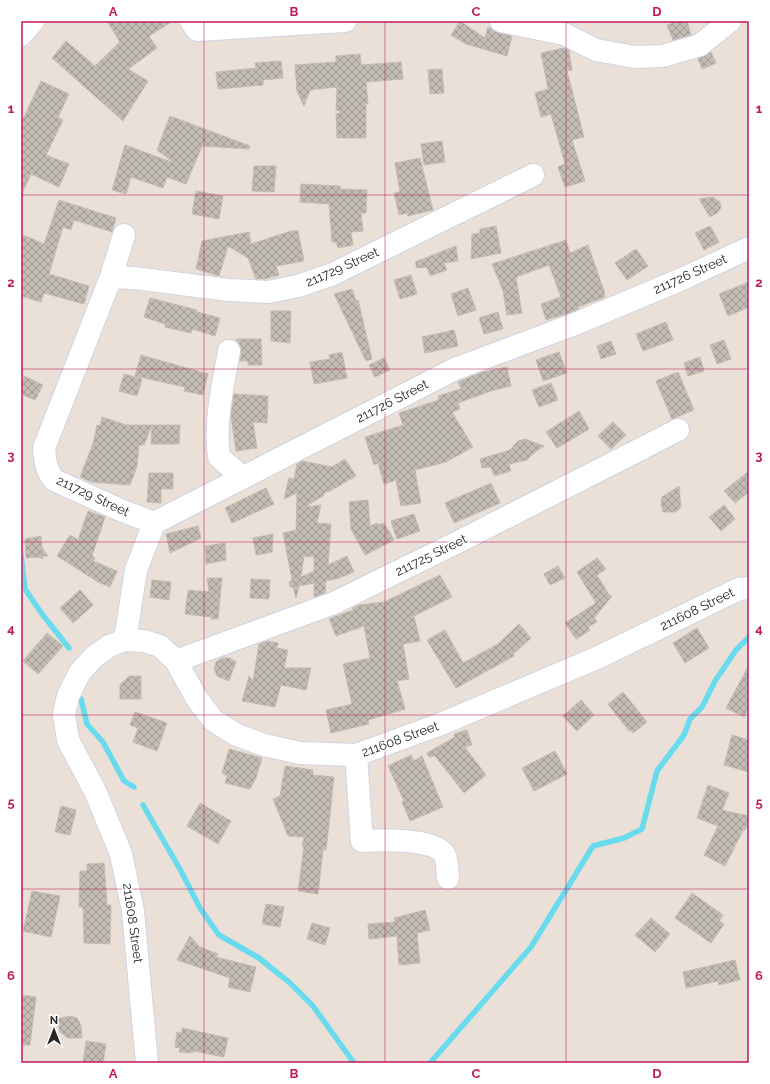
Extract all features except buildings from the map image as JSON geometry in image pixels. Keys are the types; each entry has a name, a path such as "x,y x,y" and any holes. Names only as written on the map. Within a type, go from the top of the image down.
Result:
{"street":[{"path":"21,35 33,21"},
{"path":"191,21 198,30 345,21"},
{"path":"501,21 564,34 596,50 635,57 663,56 700,46 730,21"},
{"name":"211729 Street","path":"111,277 134,278 228,290 268,292 298,286 333,274 533,175"},
{"name":"211729 Street","path":"124,235 111,277 44,448 45,460 48,472 54,480 118,509 154,523"},
{"name":"211726 Street","path":"154,523 455,369 575,324 682,279 749,248"},
{"path":"229,351 218,414 217,444 219,457 242,477"},
{"name":"211725 Street","path":"176,661 334,603 458,542 678,430"},
{"path":"125,640 136,570 154,523"},
{"name":"211608 Street","path":"147,1063 133,911 121,854 96,793 68,740 64,714 68,696 80,672 95,656 109,646 125,640 144,641 160,646 176,661 197,699 214,720 237,735 264,745 300,753 356,755 441,724 599,658 739,589 749,588"},
{"path":"356,755 362,841 386,841 431,845 443,853 448,878"}],"waterway":[{"path":"21,554 25,589 42,614 69,648"},
{"path":"430,1063 531,947 593,846 624,838 642,829 657,771 684,735 690,719 702,707 715,681 736,650 749,637"},
{"path":"81,699 87,724 103,742 124,781 134,787"},
{"path":"143,805 181,871 200,908 219,935 259,958 290,983 313,1006 354,1063"}]}
